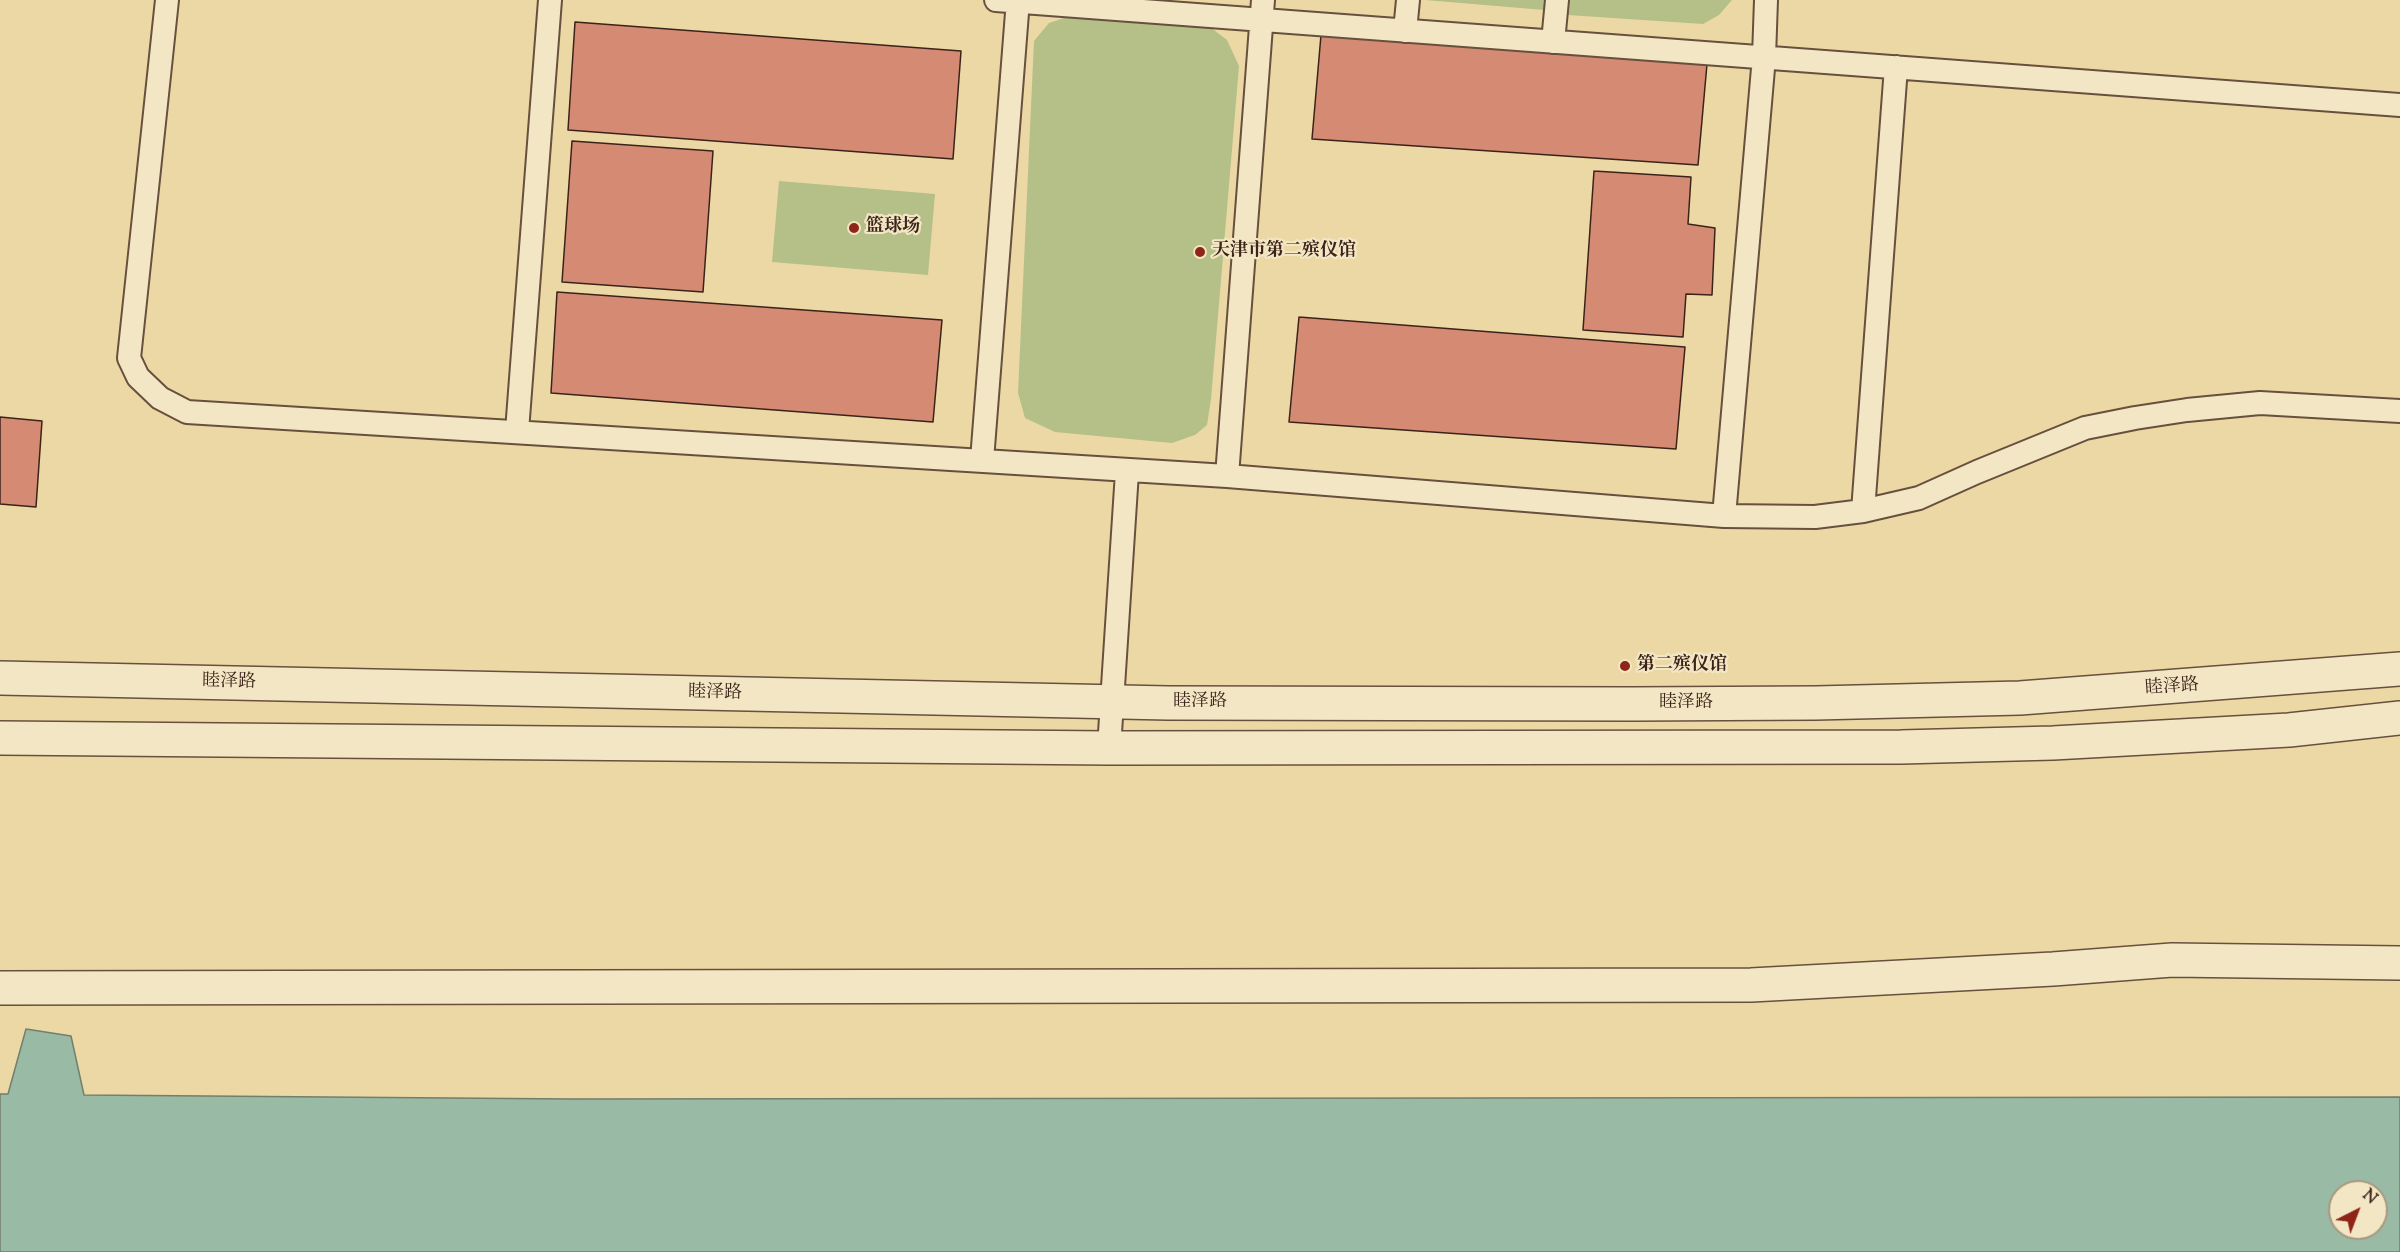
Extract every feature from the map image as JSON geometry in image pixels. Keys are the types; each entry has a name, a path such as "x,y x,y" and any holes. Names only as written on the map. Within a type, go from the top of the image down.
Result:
{"street":[{"name":"睦泽路","path":"0,678 1111,702 1644,704 1816,703 1997,698 2216,685 2400,669"},
{"path":"0,738 1109,748 1901,747 2053,743 2277,731 2400,718"},
{"path":"0,988 1739,985 2053,969 2172,960 2400,963"}],"lane":[{"path":"167,0 162,66 129,358 138,377 160,399 187,412 982,460 1127,472 1227,476 1724,516 1815,517 1863,511 1919,498 2085,428 2135,418 2260,403 2400,411"},
{"path":"517,431 550,0"},
{"path":"1405,31 1408,0"},
{"path":"1553,42 1557,0"},
{"path":"1724,516 1764,57 1766,0"},
{"path":"982,460 1011,1 1262,10 1405,31 2400,105"},
{"path":"1227,476 1262,10"},
{"path":"1863,511 1896,67"},
{"path":"1109,748 1127,472"}],"green space":[{"path":"1425,0 1545,0 1544,10"},
{"path":"1569,0 1732,0 1719,15 1703,24 1568,15"},
{"path":"1067,17 1206,24 1227,40 1239,66 1207,425 1195,435 1172,443 1055,432 1025,418 1018,393 1034,41 1049,23"},
{"name":"篮球场","path":"779,181 935,194 928,275 772,262"}],"shaded area":[{"path":"26,1029 71,1036 84,1095 571,1099 2400,1097 2400,1252 0,1252 0,1094 8,1094"}],"building":[{"path":"575,22 961,51 953,159 568,130"},
{"path":"1321,35 1707,64 1698,165 1312,139"},
{"path":"572,141 713,151 703,292 562,282"},
{"path":"1594,171 1691,177 1688,224 1715,228 1712,295 1686,294 1683,337 1583,330"},
{"path":"557,292 942,320 933,422 551,393"},
{"path":"1299,317 1685,347 1676,449 1289,422"},
{"path":"0,417 42,421 36,507 0,504"}],"place":[{"name":"篮球场","path":"854,228"},
{"name":"天津市第二殡仪馆","path":"1200,252"},
{"name":"第二殡仪馆","path":"1625,666"}]}
